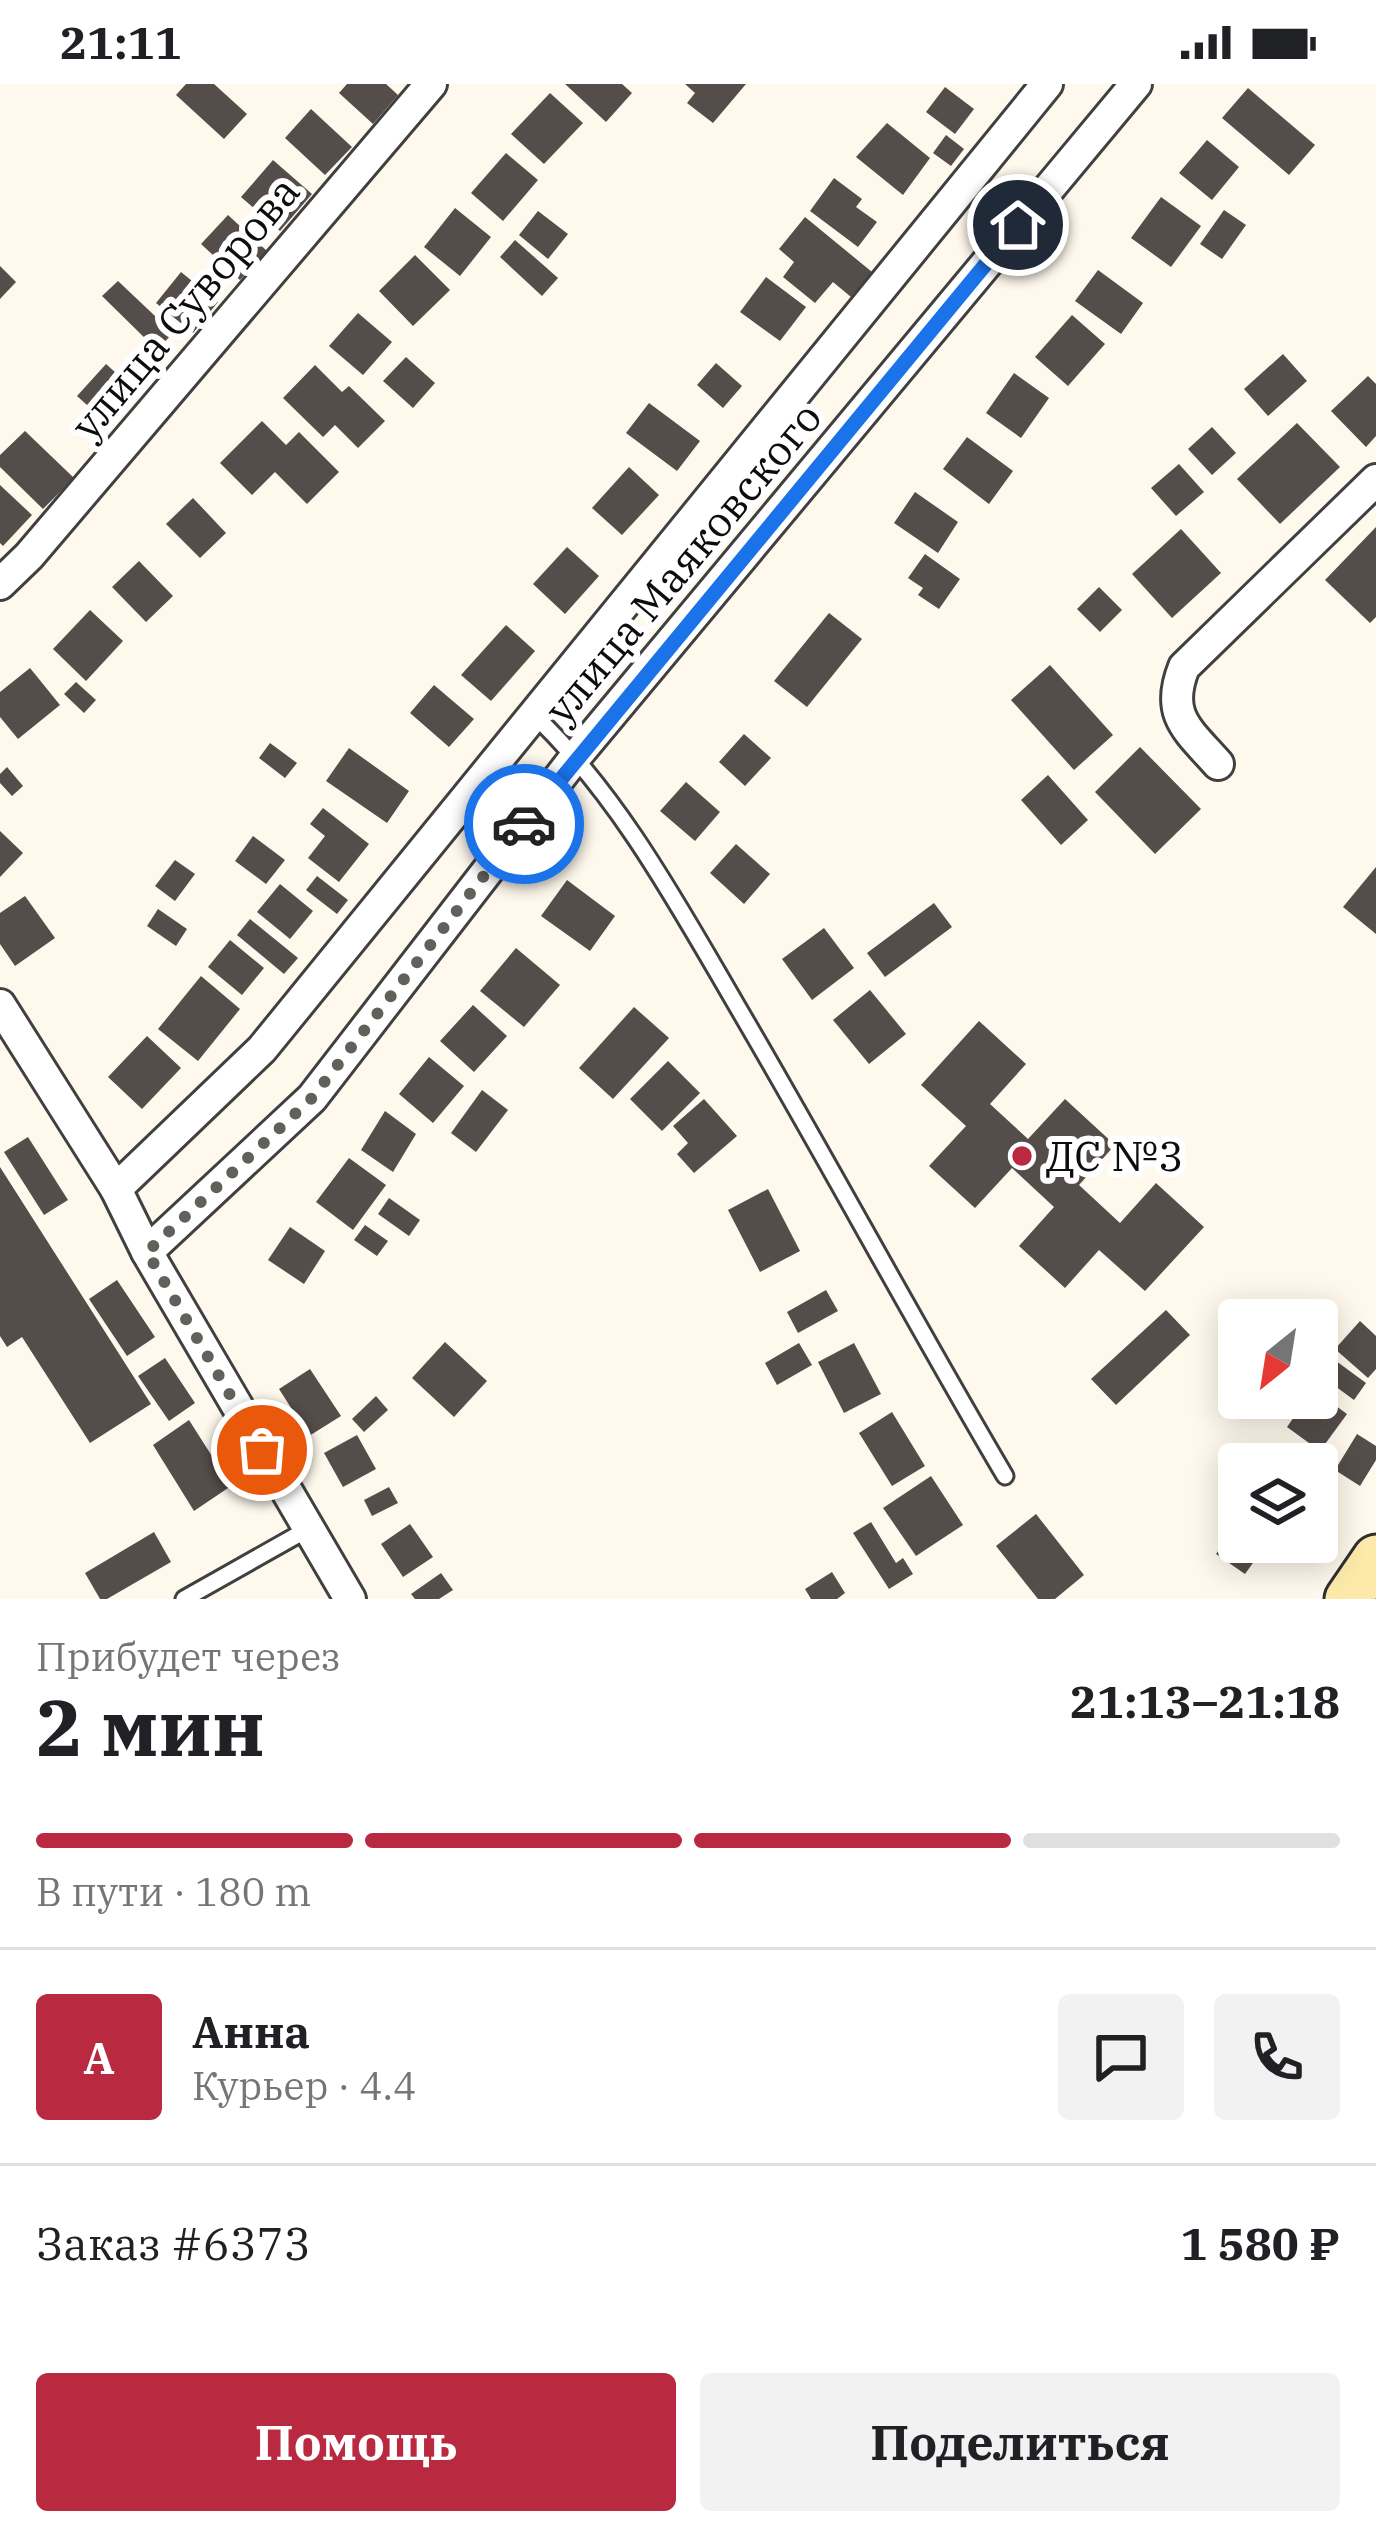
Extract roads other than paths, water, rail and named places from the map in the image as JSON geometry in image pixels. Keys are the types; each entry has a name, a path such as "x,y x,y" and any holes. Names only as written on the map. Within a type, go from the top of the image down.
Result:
{"street":[{"name":"улица Суворова","path":"0,584 431,84"},
{"name":"улица Маяковского","path":"116,1189 262,1049 1047,84"},
{"name":"улица Маяковского","path":"147,1252 312,1098 578,755 1136,84"},
{"path":"1218,764 1178,719 1174,692 1184,667 1376,480"},
{"path":"0,1005 116,1189 147,1252 350,1599"},
{"path":"1348,1599 1376,1558"}],"lane":[{"path":"533,714 578,755 691,926 1005,1476"},
{"path":"184,1599 308,1529"}],"place":[{"name":"ДС №3","path":"1022,1156"}]}
